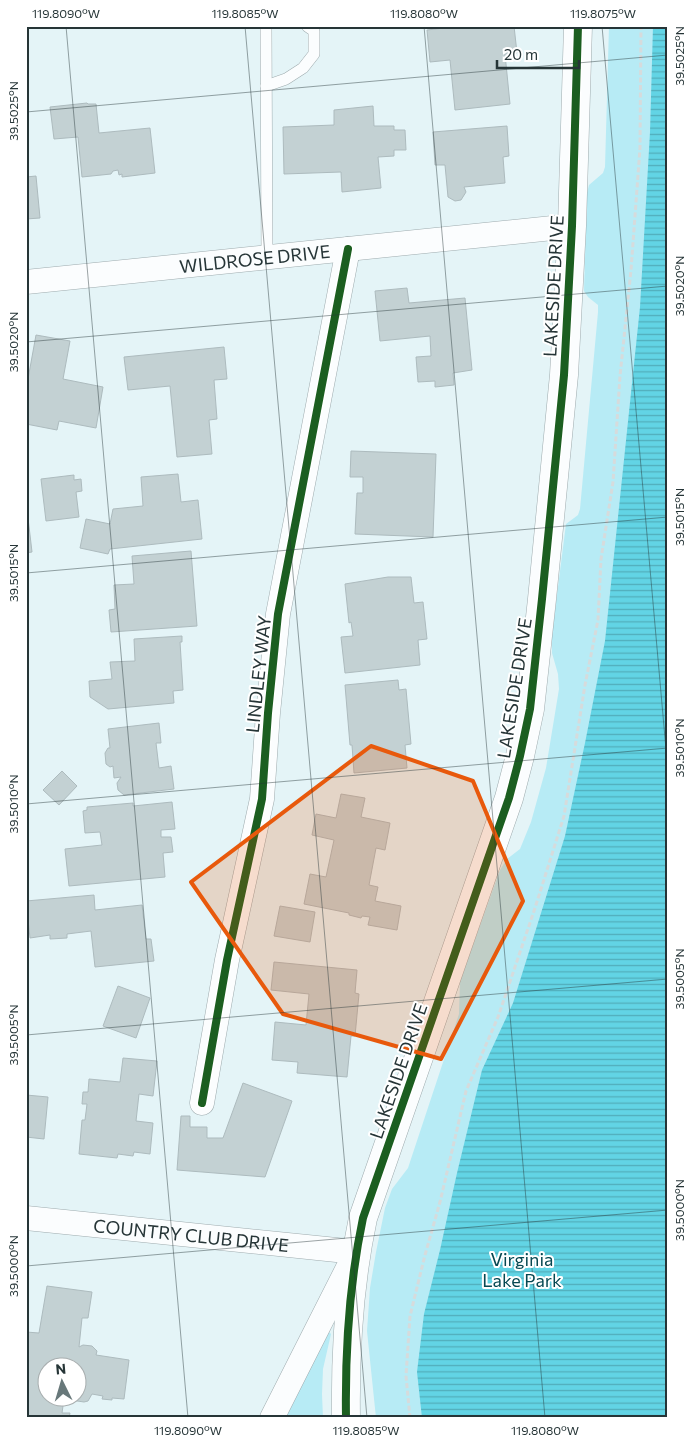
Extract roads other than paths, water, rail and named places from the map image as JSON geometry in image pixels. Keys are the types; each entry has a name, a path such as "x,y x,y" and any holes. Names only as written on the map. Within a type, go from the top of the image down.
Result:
{"street":[{"name":"LAKESIDE DRIVE","path":"346,1418 345,1371 349,1314 356,1252 363,1218 495,841 509,798 530,709 564,375 572,226 578,26"},
{"name":"WILDROSE DRIVE","path":"26,282 572,226"},
{"name":"LINDLEY WAY","path":"202,1103 227,960 262,799 278,614 348,249"},
{"name":"COUNTRY CLUB DRIVE","path":"26,1218 356,1252"},
{"path":"272,1418 356,1252"}],"lane":[{"path":"266,26 266,258"},
{"path":"266,86 286,79 303,68 314,54 314,32 307,26"}],"water":[{"name":"Virginia Lake Park","path":"653,26 668,26 668,1255 665,1275 668,1280 668,1418 422,1418 417,1372 424,1314 457,1173 482,1070 513,1003 565,836 605,641 640,307 650,132"}]}
